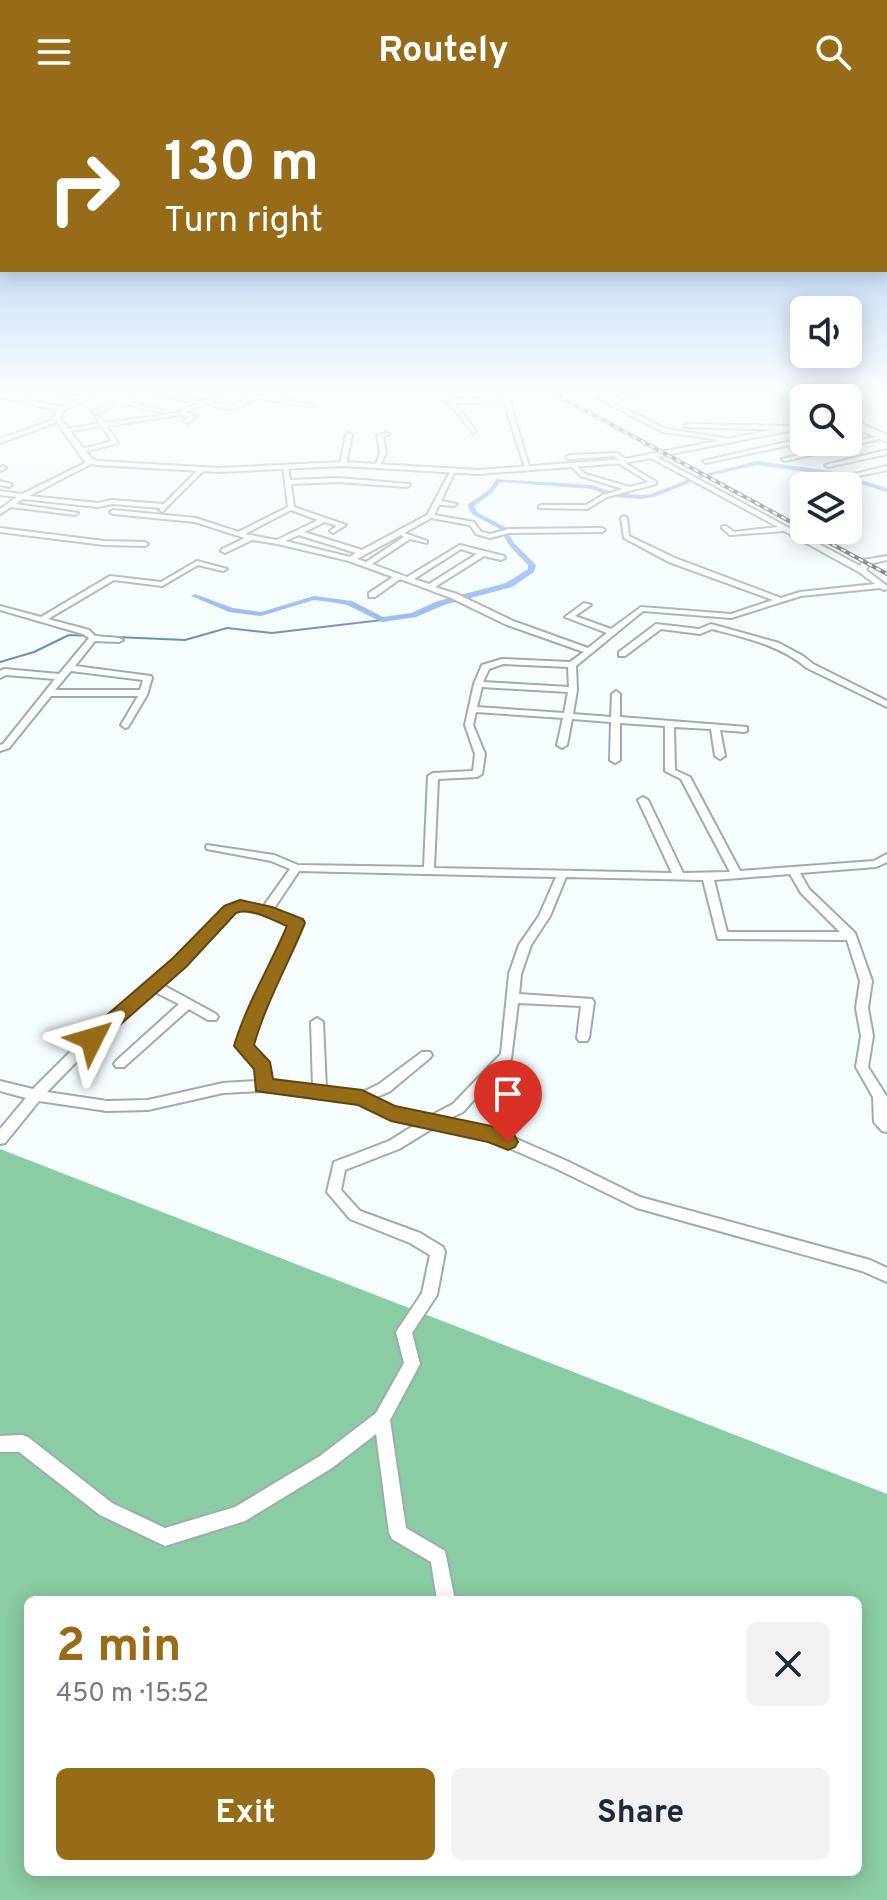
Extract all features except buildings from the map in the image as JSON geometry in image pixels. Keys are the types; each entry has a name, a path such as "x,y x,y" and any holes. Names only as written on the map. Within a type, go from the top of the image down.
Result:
{"street":[{"path":"0,512 22,496 61,477"},
{"path":"157,515 194,477"},
{"path":"286,477 291,508"},
{"path":"356,481 359,477"},
{"path":"351,559 430,516 451,477"},
{"path":"589,477 631,490"},
{"path":"541,507 587,507 605,496 654,483 645,477"},
{"path":"687,477 862,570 884,588"},
{"path":"287,482 356,481 407,485"},
{"path":"0,483 9,485"},
{"path":"0,493 98,505 112,502 166,506"},
{"path":"437,503 454,504"},
{"path":"10,505 75,513"},
{"path":"239,534 291,508 343,525 333,531"},
{"path":"113,512 196,520 251,538 351,559 454,596 510,623 587,650"},
{"path":"430,516 472,523 478,533 490,536 506,532 602,530"},
{"path":"624,518 626,537 672,560 780,600"},
{"path":"278,542 324,520"},
{"path":"724,527 732,534 782,529"},
{"path":"0,530 104,543 145,544"},
{"path":"300,533 363,553"},
{"path":"397,534 425,542"},
{"path":"366,565 410,536"},
{"path":"225,551 251,538"},
{"path":"407,580 460,547 501,558"},
{"path":"430,587 483,553"},
{"path":"862,570 866,562 887,558"},
{"path":"41,620 113,578 162,584 197,563 223,569"},
{"path":"372,595 398,577"},
{"path":"562,745 573,690 572,665 641,609 731,616 822,590 884,588"},
{"path":"587,605 569,617 612,632"},
{"path":"0,608 90,635 119,640"},
{"path":"622,654 659,626 700,632 711,626 800,656 810,666 887,704"},
{"path":"0,748 6,746 61,677 90,635"},
{"path":"429,871 433,776 477,774 480,754 469,725 485,667 502,661 572,665"},
{"path":"68,668 148,678 125,725"},
{"path":"0,675 4,672 61,677"},
{"path":"478,684 573,690"},
{"path":"48,693 143,693"},
{"path":"615,760 616,694"},
{"path":"472,709 744,729"},
{"path":"669,724 670,771 685,777 737,875"},
{"path":"715,727 720,756"},
{"path":"643,800 679,876"},
{"path":"211,847 274,858 296,868 562,875 708,877 876,864 887,857"},
{"path":"876,864 887,871"},
{"path":"266,911 296,868"},
{"path":"793,871 805,891 851,936 866,981 862,1008 867,1036 862,1067 880,1097 881,1122 887,1127"},
{"path":"0,1444 22,1443 106,1509 165,1537 239,1515 326,1462 382,1419 412,1364 404,1332 429,1295 438,1252 415,1238 355,1215 334,1192 339,1166 394,1145 458,1108 507,1056 515,974 525,945 544,916 562,875"},
{"path":"708,877 722,936 851,936"},
{"path":"0,1139 69,1058 154,986 202,941 230,909 240,905 297,923 268,990 252,1017 244,1046 264,1067 263,1086"},
{"path":"154,986 212,1017"},
{"path":"514,998 588,1002 583,1038"},
{"path":"120,1064 188,1003"},
{"path":"317,1022 322,1076 319,1093"},
{"path":"362,1098 384,1088 426,1055"},
{"path":"0,1086 107,1106 148,1105 223,1088 263,1086 362,1098 391,1113 491,1134 637,1202 865,1265 887,1275"},
{"path":"382,1419 398,1533 439,1557 445,1596"}],"green space":[{"path":"0,1149 887,1494 887,1900 0,1900"}],"waterway":[{"path":"195,596 232,610 261,614 314,598 349,603 382,620 413,615 441,603 509,585 531,570 532,565 511,544 503,528 475,514 470,505 491,491 498,480 592,487 614,495 641,497 652,496 700,477"},
{"path":"844,477 887,490"},
{"path":"0,662 34,652 69,635 185,640 227,628 272,633 382,620"}],"railway":[{"path":"708,477 790,521"},
{"path":"832,544 887,574"}],"route":[{"path":"92,1039 179,963 230,909 240,905 266,911 297,923 268,990 252,1017 244,1046 264,1067 263,1086 362,1098 391,1113 491,1134 508,1142"}]}
